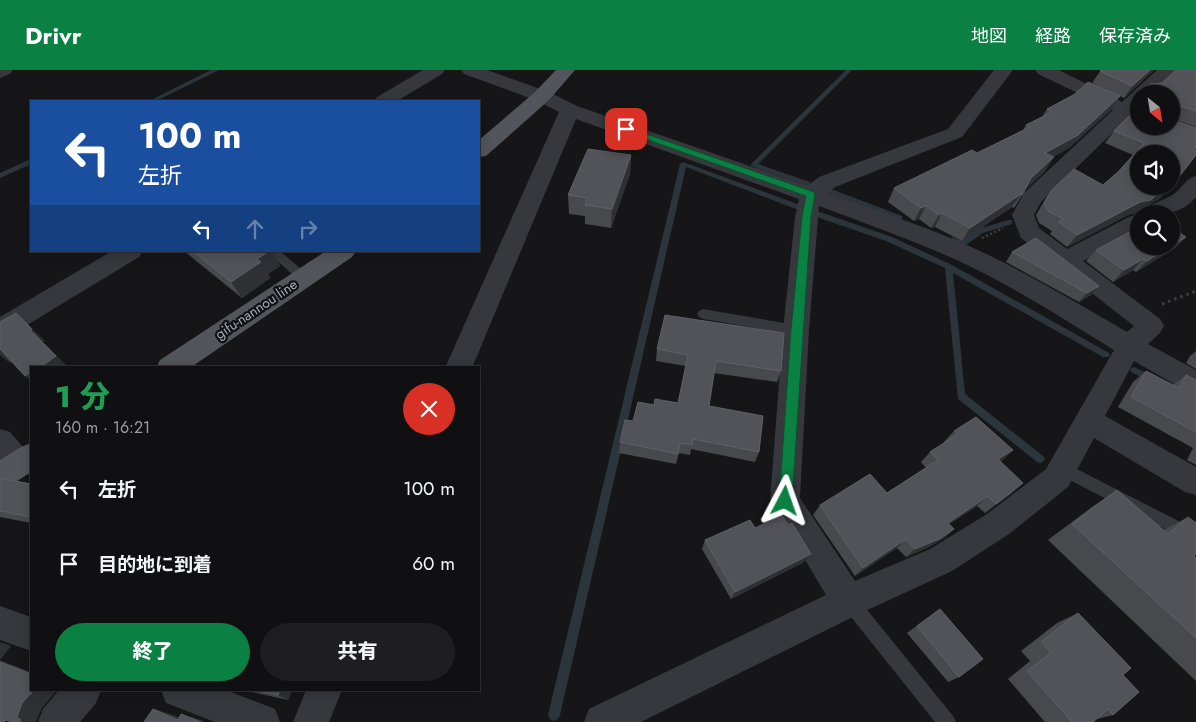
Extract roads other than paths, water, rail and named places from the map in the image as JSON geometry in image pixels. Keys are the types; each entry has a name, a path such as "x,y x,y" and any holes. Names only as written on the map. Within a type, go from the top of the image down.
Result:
{"main road":[{"path":"480,150 542,96 566,70"},
{"name":"gifu-nannou line","path":"172,366 343,252"}],"street":[{"path":"0,72 4,70"},
{"path":"386,100 436,70"},
{"path":"470,70 542,96 570,110 811,194 894,225 963,254 1054,301 1196,383"},
{"path":"849,602 785,501 796,330 806,217 811,194 827,182 955,133 1004,70"},
{"path":"1044,70 1130,101"},
{"path":"1153,85 1168,70"},
{"path":"602,722 849,602 941,560 998,524 1057,478 1090,421 1129,346 1151,326 1029,232 1023,215 1032,198 1130,108"},
{"path":"459,366 570,110"},
{"path":"1170,205 1183,198 1196,183"},
{"path":"1066,260 1130,226"},
{"path":"0,329 129,252"},
{"path":"1090,421 1196,482"},
{"path":"0,442 17,465"},
{"path":"0,622 30,634"},
{"path":"56,722 82,691"},
{"path":"182,691 262,722"},
{"path":"311,722 324,691"}],"lane":[{"path":"273,252 304,278"},
{"path":"702,314 796,330"},
{"path":"1063,469 1196,538"},
{"path":"849,602 947,722"}],"waterway":[{"path":"154,100 216,70"},
{"path":"808,184 753,165 849,70"},
{"path":"0,176 30,161"},
{"path":"554,715 683,164 798,207"},
{"path":"829,191 899,218"},
{"path":"814,213 889,239 949,267"},
{"path":"953,240 963,244 980,231 1009,222"},
{"path":"949,267 1106,355"},
{"path":"949,267 961,396 1040,459"},
{"path":"1134,370 1152,379"}]}
